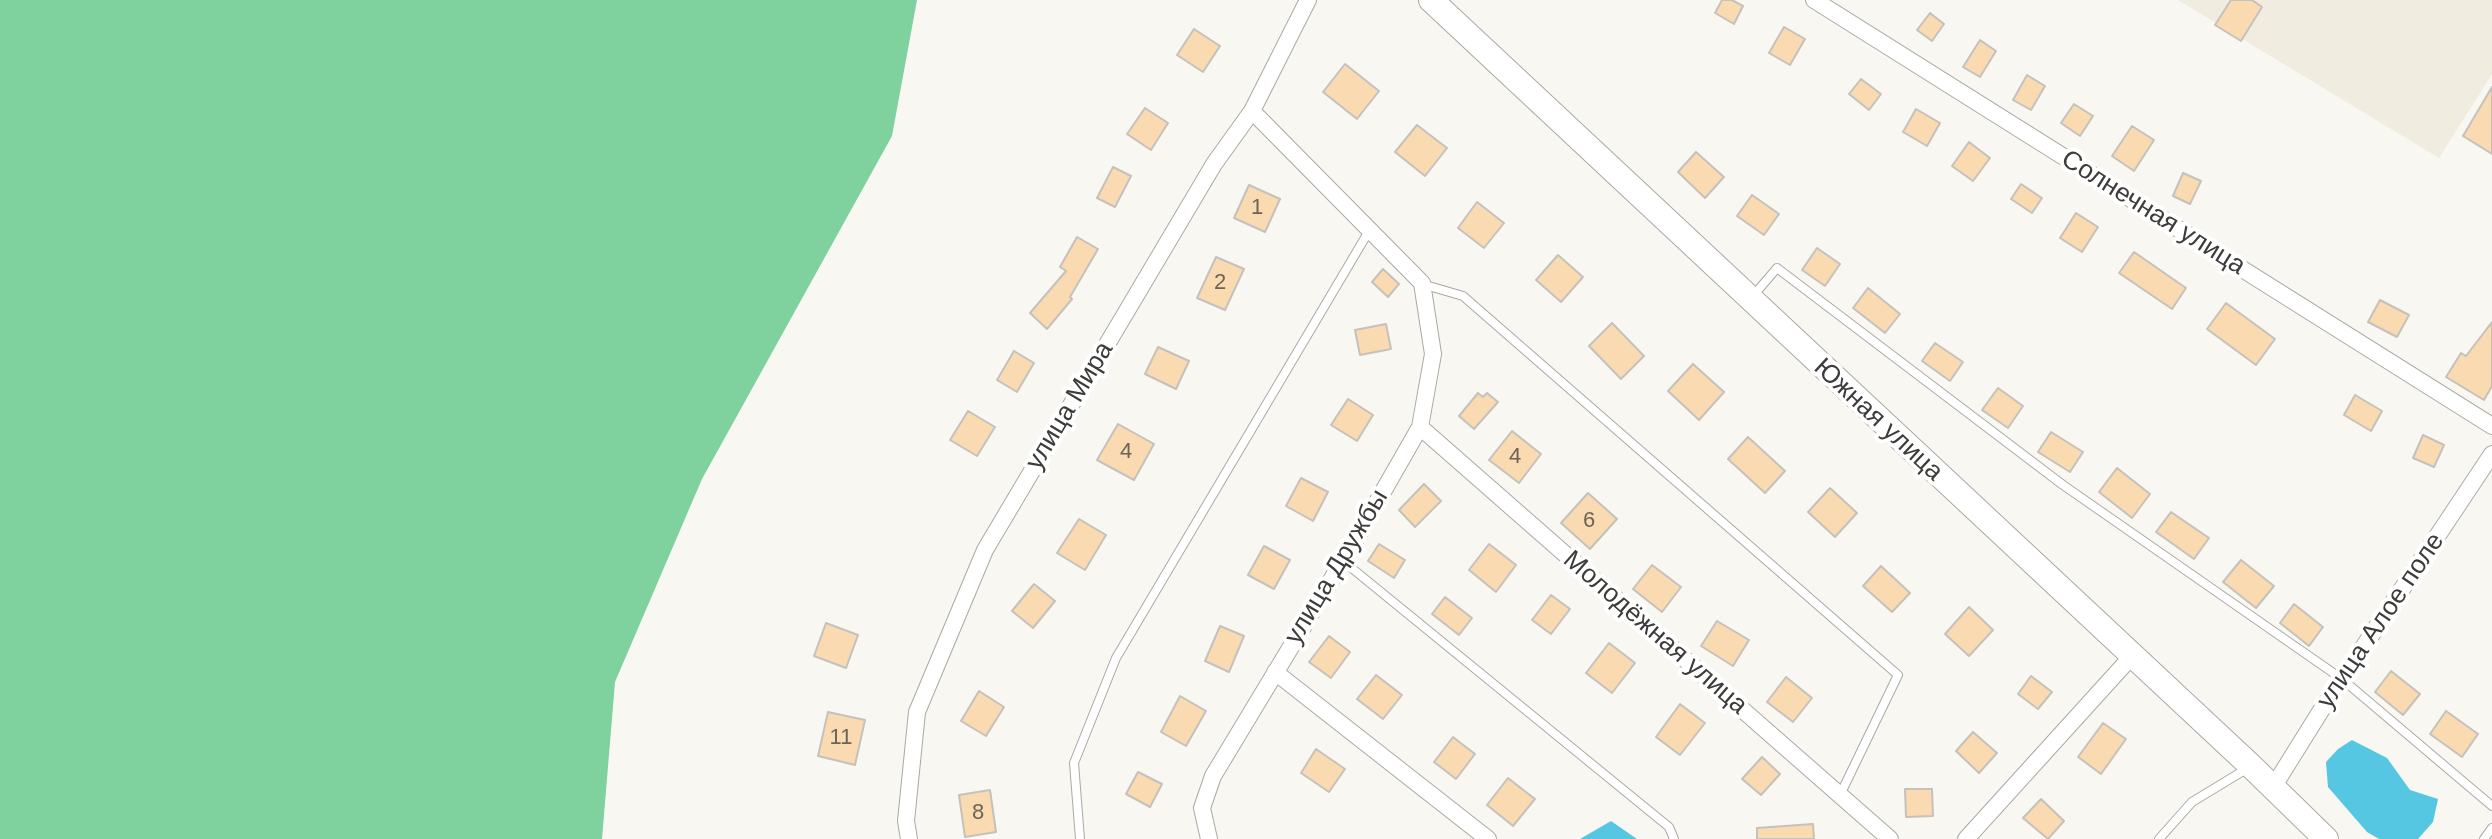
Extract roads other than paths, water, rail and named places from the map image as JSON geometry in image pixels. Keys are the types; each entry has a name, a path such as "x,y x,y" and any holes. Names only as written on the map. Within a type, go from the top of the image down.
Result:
{"main road":[{"name":"Южная улица","path":"1431,0 2326,839"}],"street":[{"name":"улица Мира","path":"909,839 906,821 917,712 985,550 1214,164 1252,111 1308,0"},
{"name":"Солнечная улица","path":"1814,0 2492,426"},
{"path":"1252,111 1422,283"},
{"name":"улица Дружбы","path":"1209,839 1202,808 1213,776 1420,427 1433,354 1422,283"},
{"name":"Молодёжная улица","path":"1420,427 1890,839"},
{"name":"улица Алое поле","path":"2272,789 2492,454"},
{"path":"1966,839 2132,656"},
{"path":"1275,672 1488,839"}],"lane":[{"path":"1080,839 1074,763 1116,658 1369,231"},
{"path":"1749,300 1777,268 2063,485 2342,679 2492,806"},
{"path":"1422,283 1463,296 1898,675 1840,795"},
{"path":"1343,560 1669,827 1674,839"},
{"path":"2159,839 2192,802 2251,766"},
{"path":"2484,839 2492,828"}],"water":[{"path":"2352,740 2387,758 2410,790 2438,799 2433,822 2418,839 2379,839 2367,832 2328,787 2326,762"},
{"path":"1611,821 1637,839 1580,839"}]}
